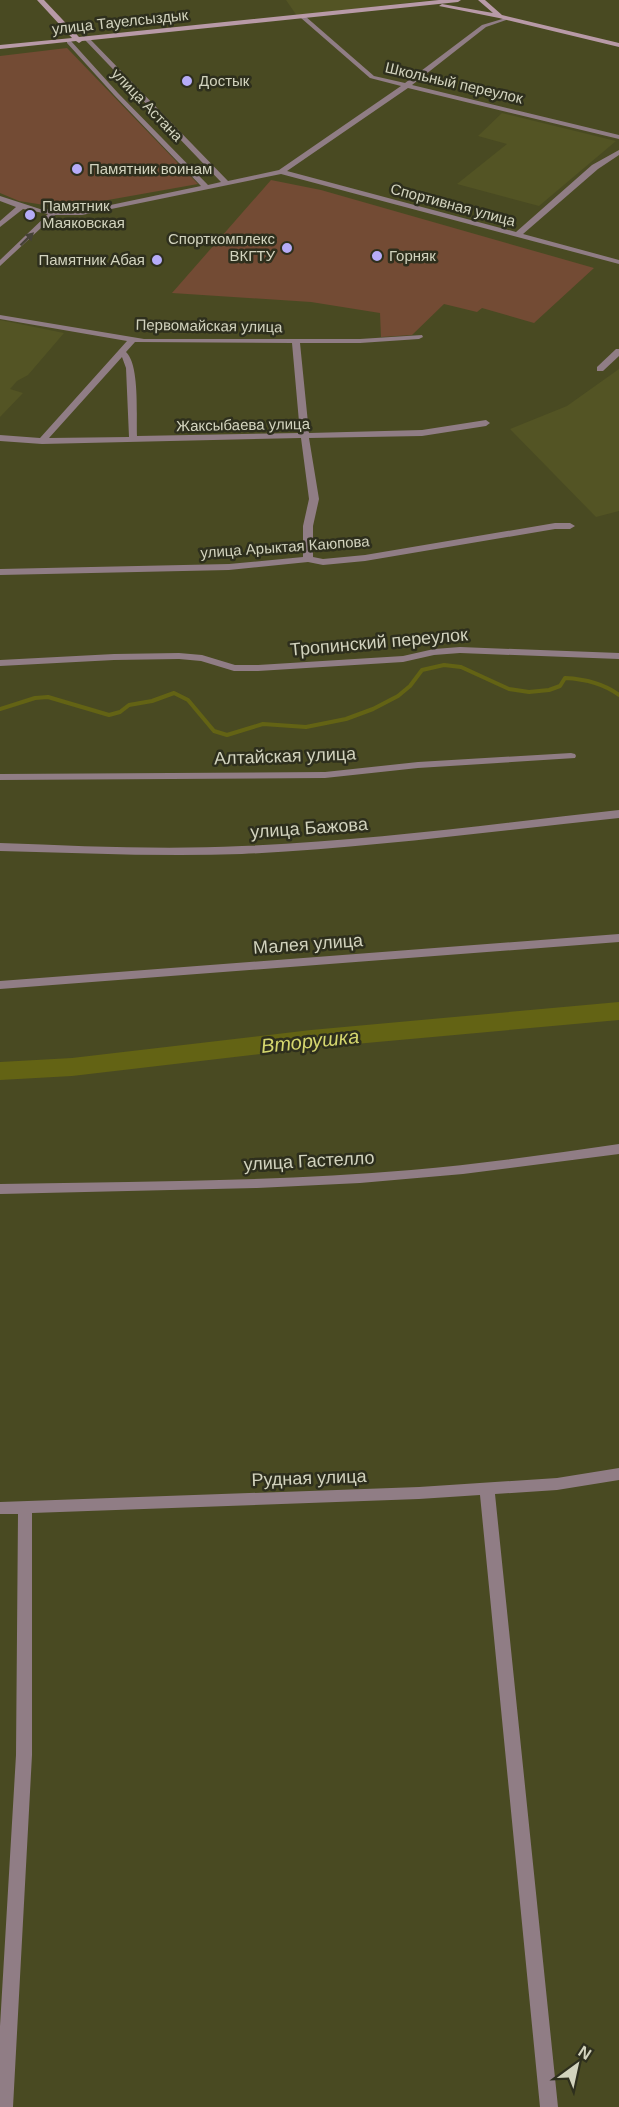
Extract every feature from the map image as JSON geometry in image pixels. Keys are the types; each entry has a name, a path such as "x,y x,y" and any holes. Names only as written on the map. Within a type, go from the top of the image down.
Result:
{"street":[{"path":"40,0 79,41"},
{"name":"улица Тауелсыздык","path":"0,47 79,41 458,0"},
{"path":"481,0 503,17"},
{"path":"425,4 503,17 619,45"},
{"name":"Школьный переулок","path":"303,17 372,77 618,136"},
{"path":"0,198 20,207 53,213 82,213 281,172 406,86 484,27 503,17"},
{"name":"улица Астана","path":"88,40 226,183"},
{"name":"улица Астана","path":"69,42 206,187"},
{"path":"517,235 595,167 619,152"},
{"name":"Спортивная улица","path":"281,172 619,262"},
{"path":"0,225 20,207"},
{"path":"0,264 53,213"},
{"name":"Первомайская улица","path":"0,316 133,339 296,341 419,337"},
{"path":"42,441 123,353 133,339"},
{"path":"296,341 305,437 314,499 308,526 308,560"},
{"path":"600,369 619,351"},
{"path":"123,353 127,357 130,368 133,440"},
{"name":"Жаксыбаева улица","path":"0,438 42,441 305,437 422,433 486,423"},
{"name":"улица Арыктая Каюпова","path":"0,572 229,567 308,560 323,562 365,558 555,526 570,526"},
{"name":"Тропинский переулок","path":"0,663 179,656 202,658 234,668 270,667 403,659 434,652 460,650 619,656"},
{"name":"Алтайская улица","path":"0,777 325,775 418,765 571,756"},
{"name":"улица Бажова","path":"0,848 241,850 383,839 619,814"},
{"name":"Малея улица","path":"0,985 619,938"},
{"name":"улица Гастелло","path":"0,1189 296,1181 398,1175 512,1164 619,1149"},
{"name":"Рудная улица","path":"0,1508 487,1489 557,1484 619,1474"},
{"path":"487,1489 549,2107"},
{"path":"4,2107 24,1755 25,1507"}],"shaded area":[{"path":"286,0 430,0 297,16"},
{"path":"67,48 198,184 63,208 19,201 0,193 0,56"},
{"path":"502,113 616,141 539,206 457,184 507,144 478,136"},
{"name":"Горняк","path":"271,180 321,190 594,268 534,323 482,308 477,312 444,304 412,335 381,337 380,313 311,302 172,293"},
{"path":"0,320 64,333 28,375 17,381 10,389 23,393 0,417"},
{"path":"619,369 619,511 596,517 510,429 567,406"}],"waterway":[{"path":"0,709 35,698 48,697 109,715 120,712 129,705 152,701 174,693 188,700 214,731 227,735 263,724 306,727 346,719 398,696 410,686 422,670 444,665 461,667 509,689 529,692 549,690 560,686 565,678 594,682 619,695"},
{"name":"Вторушка","path":"0,1071 72,1067 311,1039 619,1011"}],"place":[{"name":"Достык","path":"187,81"},
{"name":"Памятник воинам","path":"77,169"},
{"name":"Памятник Маяковская","path":"30,215"},
{"name":"Спорткомплекс ВКГТУ","path":"287,248"},
{"name":"Горняк","path":"377,256"},
{"name":"Памятник Абая","path":"157,260"}]}
